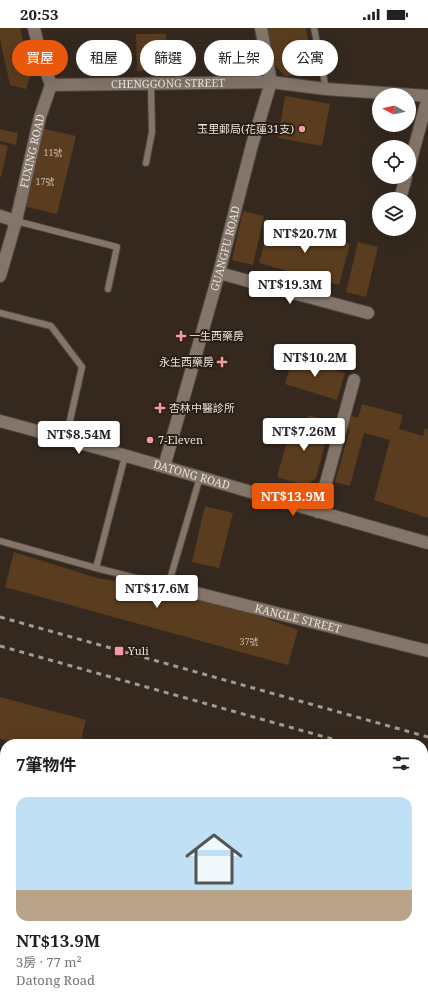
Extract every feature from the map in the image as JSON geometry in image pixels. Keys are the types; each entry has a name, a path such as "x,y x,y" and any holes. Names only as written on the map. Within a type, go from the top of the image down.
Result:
{"street":[{"path":"34,28 40,57 51,85"},
{"name":"GUANGFU ROAD","path":"164,467 219,273 252,145 271,82 261,28"},
{"name":"CHENGGONG STREET","path":"51,85 151,85 271,82 326,89 428,96"},
{"name":"FUXING ROAD","path":"0,276 16,221 40,117 51,85"},
{"path":"416,141 428,96"},
{"path":"0,216 16,221"},
{"path":"219,273 368,313"},
{"path":"318,512 354,380"},
{"name":"DATONG ROAD","path":"0,421 200,476 318,512 428,543"},
{"name":"KANGLE STREET","path":"168,586 428,651"}],"lane":[{"path":"314,28 326,89"},
{"path":"146,163 152,132 151,85"},
{"path":"16,221 117,247 108,288"},
{"path":"0,313 51,326 82,367 66,438"},
{"path":"96,568 125,456"},
{"path":"0,541 96,568 168,586 200,476"}],"building":[{"path":"0,28 20,28 23,40 12,40 12,76 30,76 26,89 10,85 0,39"},
{"path":"265,28 306,28 308,40 282,40 282,73 274,64 274,40 267,40"},
{"path":"136,34 166,34 166,40 140,40 140,71 137,71"},
{"name":"玉里郵局(花蓮31支)","path":"285,96 330,104 322,146 278,138"},
{"path":"41,128 76,136 57,214 23,206"},
{"path":"0,129 18,133 16,145 0,141"},
{"path":"0,144 8,146 1,177 0,177"},
{"path":"243,211 264,216 253,265 232,260"},
{"path":"270,223 350,244 339,285 259,263"},
{"path":"358,242 378,247 366,297 346,292"},
{"path":"293,356 345,373 337,400 285,384"},
{"path":"362,404 403,415 399,429 423,436 425,428 428,429 428,518 374,500 390,440 364,433 350,486 335,482 350,429 345,427 348,415 358,418"},
{"path":"309,415 331,422 316,478 306,486 277,477 291,427 304,430"},
{"path":"205,506 233,513 219,568 192,562"},
{"path":"14,552 97,578 201,594 298,630 288,665 5,587"},
{"path":"0,697 86,720 81,739 0,739"}],"railway":[{"path":"0,617 428,737"},
{"path":"0,646 332,739"}],"place":[{"name":"玉里郵局(花蓮31支)","path":"302,129"},
{"name":"一生西藥房","path":"181,336"},
{"name":"永生西藥房","path":"222,362"},
{"name":"杏林中醫診所","path":"160,408"},
{"name":"7-Eleven","path":"150,440"},
{"name":"Yuli","path":"119,651"}]}
